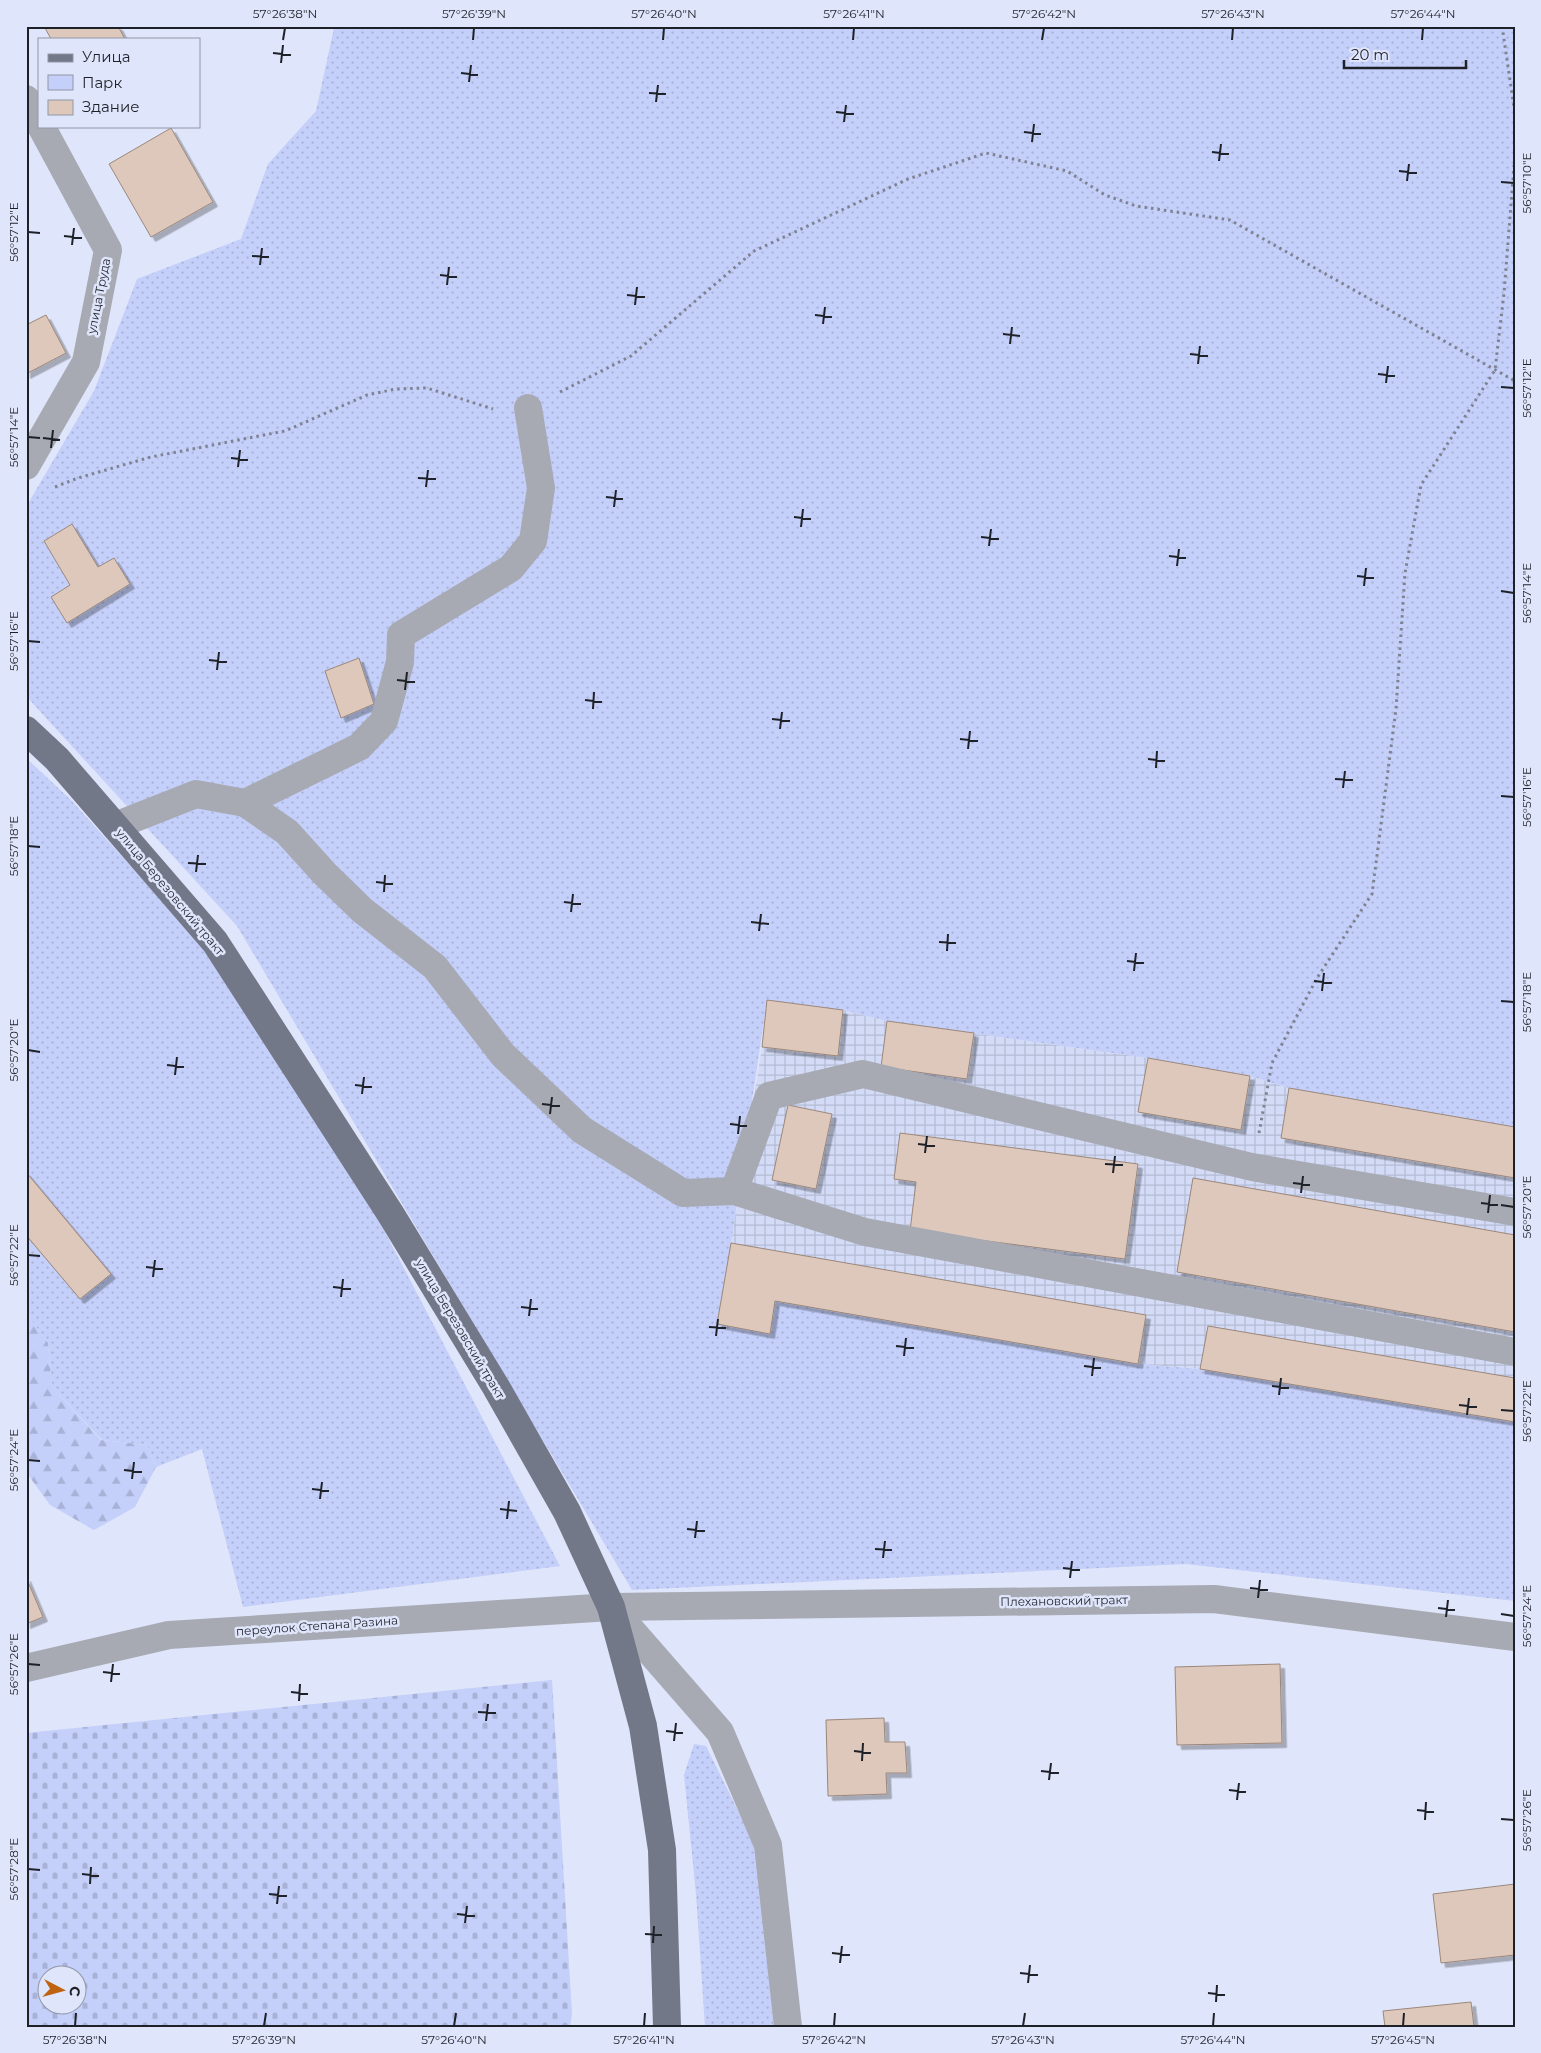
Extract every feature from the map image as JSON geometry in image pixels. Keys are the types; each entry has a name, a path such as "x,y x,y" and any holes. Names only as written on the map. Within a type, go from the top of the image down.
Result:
{"main road":[{"name":"улица Березовский тракт","path":"26,730 57,759 215,942 390,1213 496,1387 567,1512 611,1608 642,1726 662,1850 667,2027"}],"street":[{"path":"26,99 38,120"},
{"name":"улица Труда","path":"26,466 86,362 108,250 42,128"},
{"path":"245,803 360,747 384,721 400,662 401,635 511,568 533,541 541,488 528,408"},
{"path":"115,826 196,794 245,803 287,832 324,873 362,910 435,967 503,1055 582,1130 683,1193 734,1191 864,1232 1515,1352"},
{"path":"734,1191 769,1096 863,1074 1252,1167 1515,1212"},
{"name":"Плехановский тракт","path":"611,1608 1214,1599 1515,1637"},
{"path":"611,1608 720,1732 768,1845 788,2027"},
{"name":"переулок Степана Разина","path":"26,1668 169,1635 611,1608"}],"path":[{"path":"1502,26 1515,114"},
{"path":"52,488 78,478 151,457 285,431 367,395 396,389 427,388 513,415 631,356 754,251 908,179 986,153 1067,170 1105,195 1136,206 1230,220 1515,381"},
{"path":"1252,1167 1272,1063 1317,978 1372,894 1396,708 1405,573 1420,485 1495,370 1504,293 1515,154"}],"shaded area":[{"path":"767,1000 843,1010 887,1021 1148,1058 1250,1076 1289,1088 1515,1127 1515,1422 1201,1369 1138,1364 776,1301 770,1334 718,1324 762,1047"}],"green space":[{"path":"345,26 1515,26 1515,1127 1289,1088 1250,1076 1148,1058 887,1021 843,1010 767,1000 718,1324 770,1334 775,1301 1138,1364 1200,1369 1515,1422 1515,1601 1186,1564 632,1590 237,926 26,696 26,507 94,391 137,279 241,239 268,164 316,111 334,28"},
{"path":"26,758 71,800 200,943 377,1217 560,1566 243,1607 202,1449 156,1467 147,1445 102,1440 52,1387 48,1343 26,1313"},
{"path":"26,1313 48,1343 52,1387 101,1440 147,1445 156,1467 135,1507 94,1530 50,1505 26,1472"},
{"path":"552,1680 572,2014 570,2027 26,2027 26,1733"},
{"path":"694,1744 706,1746 755,1845 774,2027 705,2027 696,1894 684,1775"}],"building":[{"path":"44,26 118,26 124,38 50,38"},
{"path":"171,128 213,202 151,237 109,164"},
{"path":"46,315 66,353 26,374 26,325"},
{"path":"72,524 98,567 114,558 130,584 67,623 51,597 70,585 44,541"},
{"path":"359,658 374,704 341,718 325,671"},
{"path":"767,1000 843,1010 838,1056 762,1047"},
{"path":"887,1021 974,1033 967,1079 881,1067"},
{"path":"1148,1058 1250,1076 1241,1130 1138,1112"},
{"path":"1289,1088 1515,1127 1515,1178 1281,1138"},
{"path":"788,1105 832,1114 816,1189 772,1180"},
{"path":"900,1133 1138,1164 1125,1259 910,1231 916,1182 894,1179"},
{"path":"26,1172 111,1274 80,1299 26,1235"},
{"path":"1193,1178 1515,1235 1515,1332 1177,1272"},
{"path":"731,1243 1146,1315 1138,1364 775,1301 770,1334 717,1324"},
{"path":"1208,1326 1515,1378 1515,1422 1200,1369"},
{"path":"26,1577 43,1617 26,1624"},
{"path":"1280,1664 1282,1743 1177,1745 1175,1667"},
{"path":"884,1718 885,1742 905,1742 907,1773 886,1773 887,1794 828,1796 826,1720"},
{"path":"1515,1884 1515,1955 1441,1963 1433,1894"},
{"path":"1471,2002 1474,2027 1385,2027 1383,2011"}]}
